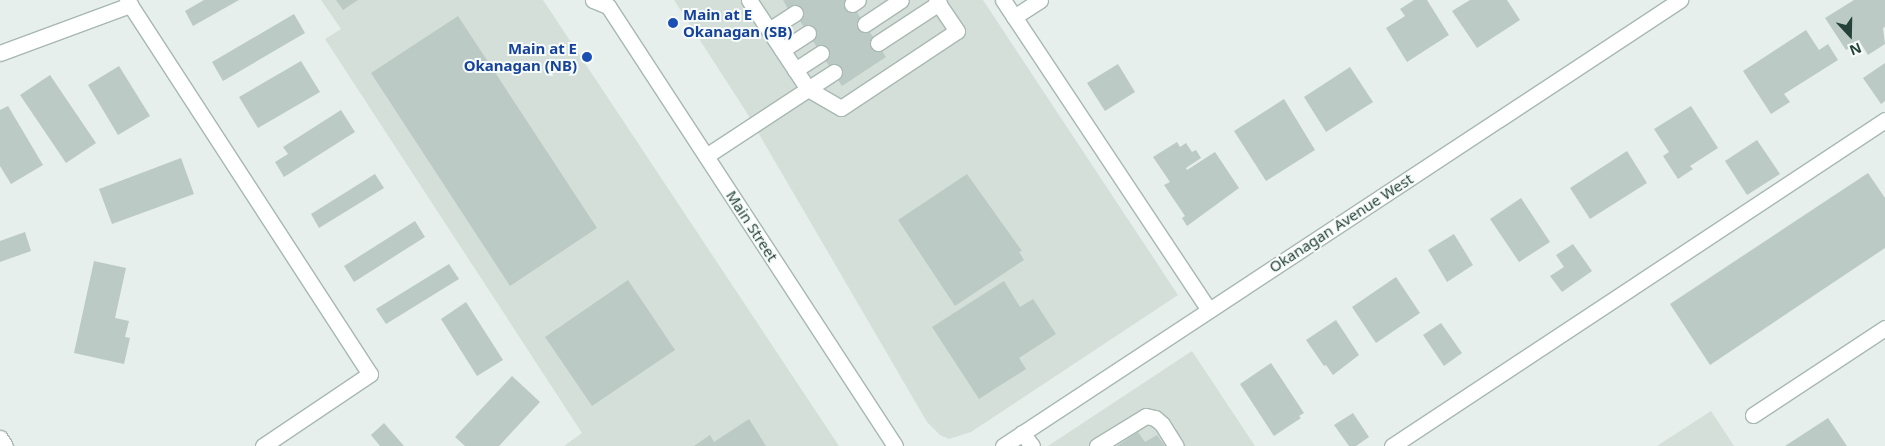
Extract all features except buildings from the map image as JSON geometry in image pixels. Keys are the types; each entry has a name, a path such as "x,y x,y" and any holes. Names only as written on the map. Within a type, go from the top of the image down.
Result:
{"street":[{"name":"Main Street","path":"593,0 608,3 896,446"},
{"path":"749,0 808,89 841,108 957,31 937,2 878,43"},
{"path":"865,24 902,0"},
{"path":"1003,0 1209,310"},
{"path":"1014,17 1040,0"},
{"name":"Okanagan Avenue West","path":"1003,446 1680,0"},
{"path":"0,53 128,3 370,374 263,446"},
{"path":"769,30 795,13"},
{"path":"782,50 808,33"},
{"path":"795,70 821,53"},
{"path":"706,156 834,72"},
{"path":"1392,446 1885,120"},
{"path":"1753,415 1885,328"},
{"path":"1097,446 1146,416 1154,418 1162,424 1176,446"},
{"path":"1022,433 1032,446"},
{"path":"0,438 5,446"}],"shaded area":[{"path":"321,0 543,0 839,446 564,446 582,433 325,39 341,29"},
{"path":"674,0 983,0 1178,295 971,432 949,439 940,435 927,422 745,110"},
{"path":"1192,351 1255,446 1048,446"},
{"path":"1711,411 1734,446 1657,446"}],"place":[{"name":"Main at E Okanagan (SB)","path":"673,23"},
{"name":"Main at E Okanagan (NB)","path":"587,57"}]}
